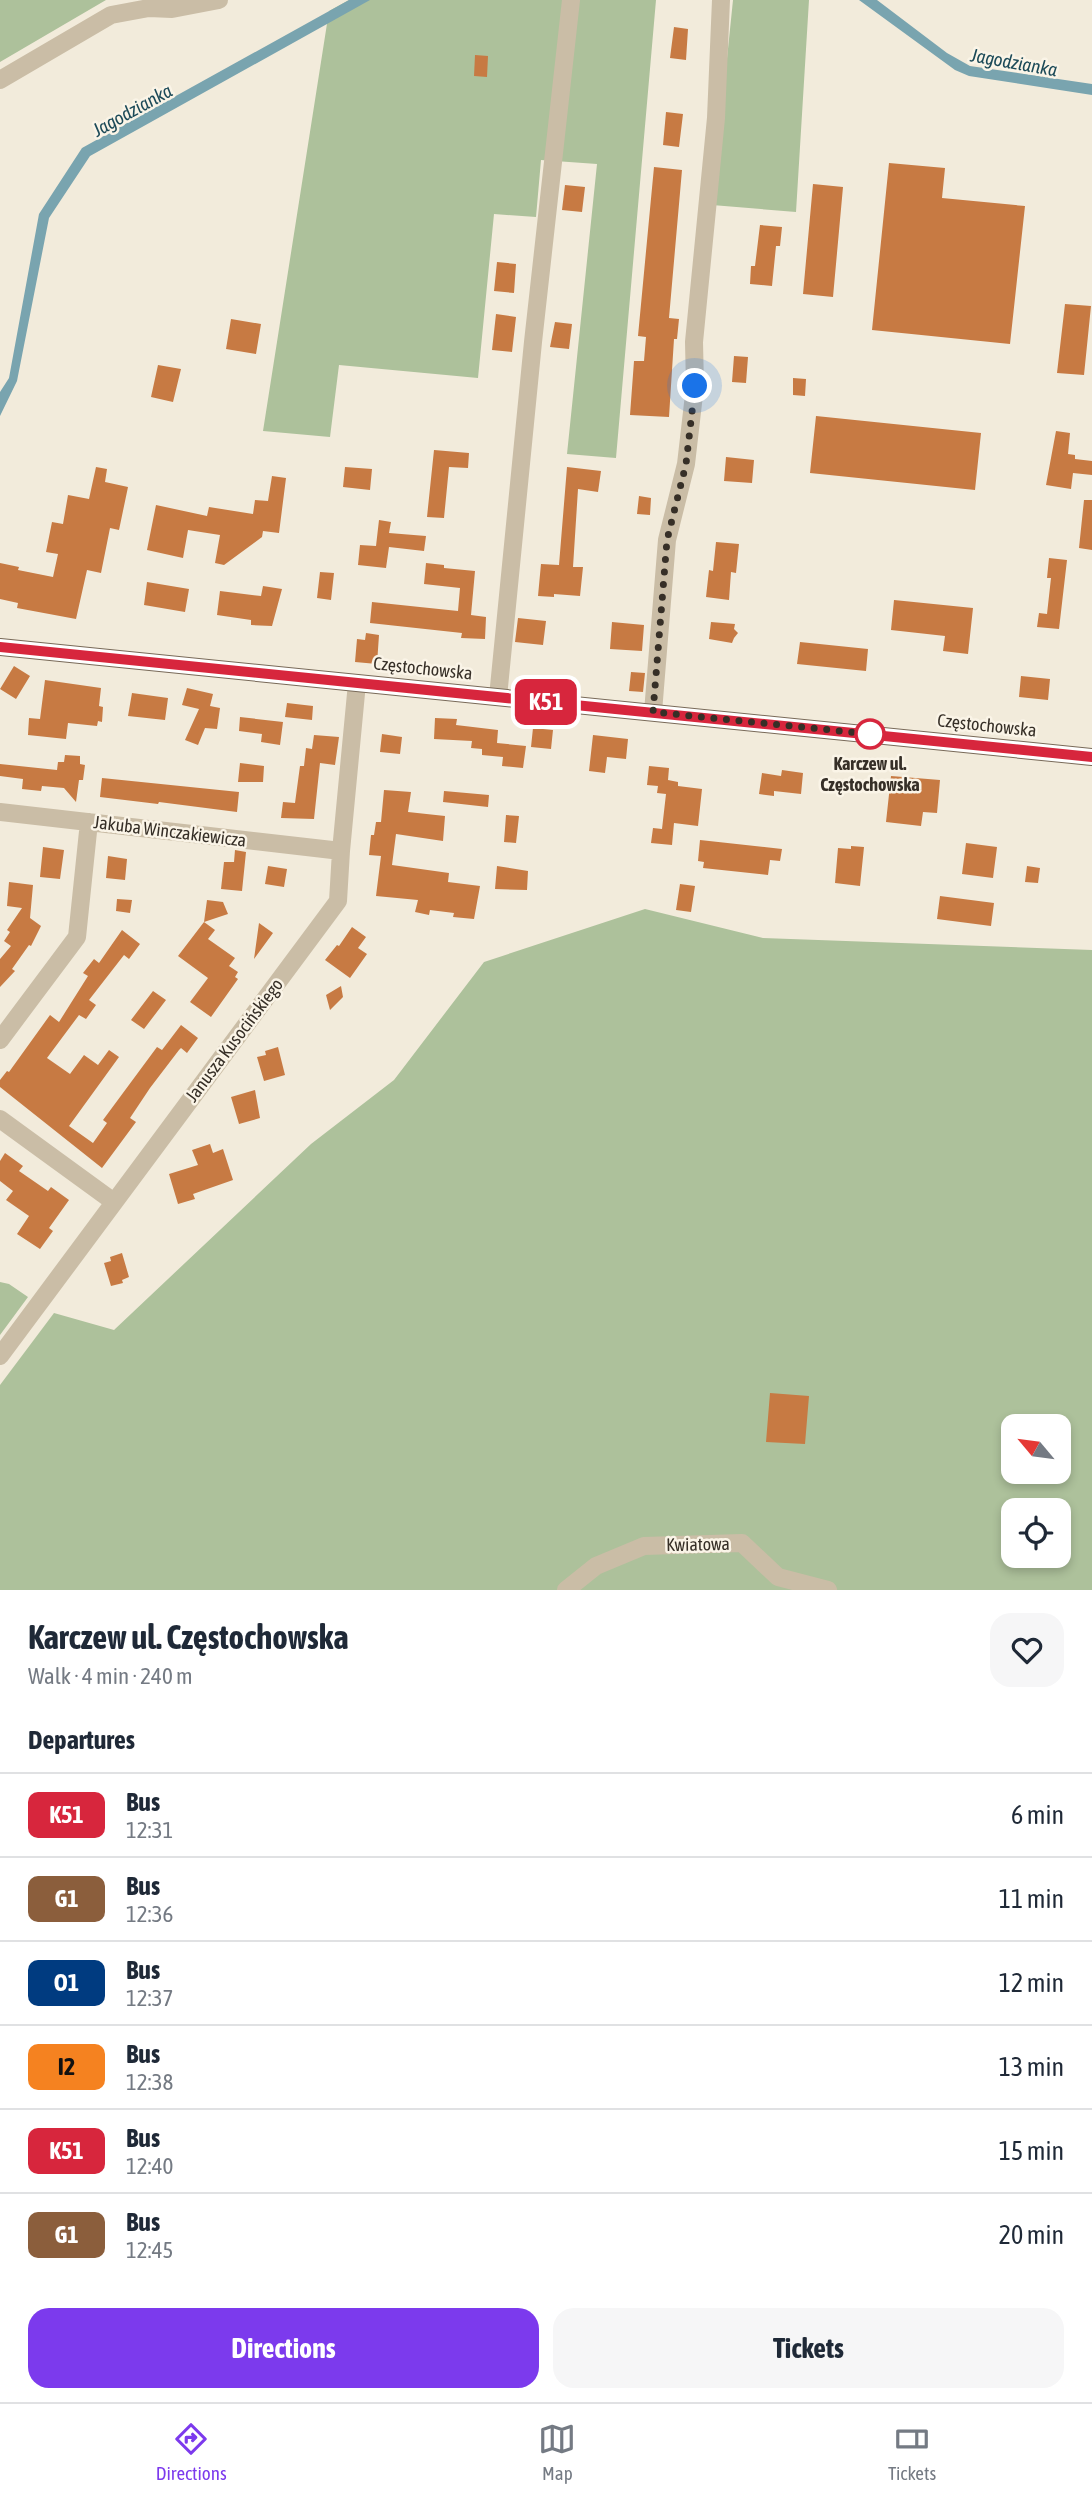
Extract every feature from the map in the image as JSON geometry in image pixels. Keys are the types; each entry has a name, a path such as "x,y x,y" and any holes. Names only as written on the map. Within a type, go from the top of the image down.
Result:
{"main road":[{"name":"Częstochowska","path":"0,647 1092,757"}],"street":[{"path":"0,80 111,15 149,8 172,9 219,0"},
{"path":"498,697 534,328 571,0"},
{"path":"653,712 667,540 686,464 695,386 694,342 716,118 721,0"},
{"name":"Janusza Kusocińskiego","path":"0,1356 338,901 357,683"},
{"name":"Jakuba Winczakiewicza","path":"0,812 341,851"},
{"path":"0,1040 77,937 89,822"},
{"path":"0,1119 114,1202"},
{"name":"Kwiatowa","path":"566,1590 596,1566 644,1546 742,1543 778,1577 828,1590"}],"green space":[{"path":"0,0 106,0 0,62"},
{"path":"349,0 656,0 616,458 567,454 597,164 541,160 536,217 494,214 478,378 339,365 330,437 263,431 329,11"},
{"path":"733,0 809,0 796,212 712,205"},
{"path":"645,909 763,938 1092,950 1092,1590 0,1590 0,1385 54,1313 114,1330 311,1144 394,1080 484,962"},
{"path":"0,1282 9,1284 28,1297 0,1335"}],"water":[{"path":"349,0 370,0 90,156 49,218 17,381 0,416 0,392 9,378 39,214 82,148"},
{"path":"859,0 877,0 947,53 970,66 1092,84 1092,95 969,76 955,70"}],"building":[{"path":"674,27 688,29 686,60 670,58"},
{"path":"475,55 488,56 487,77 474,76"},
{"path":"666,112 683,114 679,147 663,145"},
{"path":"889,163 945,168 942,198 1025,206 1010,344 872,330"},
{"path":"654,167 682,170 669,318 679,319 677,339 674,339 669,417 630,415 634,361 644,361 646,337 638,336"},
{"path":"813,184 843,187 833,297 803,294"},
{"path":"565,185 585,187 582,212 562,210"},
{"path":"760,225 782,227 780,246 776,246 772,286 750,284"},
{"path":"497,262 516,264 514,293 494,291"},
{"path":"1065,304 1091,306 1084,375 1057,373"},
{"path":"496,314 516,317 512,352 492,350"},
{"path":"231,319 261,324 256,354 226,349"},
{"path":"555,322 572,324 569,349 550,347"},
{"path":"734,356 748,357 746,383 732,382"},
{"path":"158,365 181,369 173,402 151,397"},
{"path":"793,378 806,379 805,396 793,395"},
{"path":"816,416 981,433 975,490 810,473"},
{"path":"1056,431 1070,433 1068,454 1075,455 1075,459 1092,461 1092,475 1073,473 1071,489 1046,485"},
{"path":"434,450 469,453 468,468 449,467 444,518 427,517"},
{"path":"726,457 754,460 752,483 724,481"},
{"path":"96,467 107,469 105,482 128,487 119,530 110,528 101,573 87,570 76,619 17,608 18,603 0,599 0,563 19,567 18,570 53,577 58,554 46,552 52,522 63,524 68,495 89,499"},
{"path":"345,467 372,469 370,490 343,487"},
{"path":"567,467 601,471 598,492 578,489 573,567 583,567 580,596 538,596 541,564 559,565"},
{"path":"272,476 286,478 279,533 263,531 262,537 224,565 215,563 220,535 188,530 183,558 147,550 156,505 207,516 209,507 253,514 255,500 268,501"},
{"path":"639,496 651,498 650,515 637,514"},
{"path":"1084,500 1092,500 1092,550 1079,548"},
{"path":"379,520 391,522 389,533 426,536 424,551 389,547 386,568 358,565 360,545 376,546"},
{"path":"716,542 739,544 736,573 731,572 729,600 706,597 709,570 713,571"},
{"path":"1049,558 1067,560 1059,629 1037,627 1039,613 1047,614 1051,578 1047,578"},
{"path":"426,563 475,571 471,615 486,617 485,639 461,638 462,633 370,623 372,602 458,611 460,588 424,584"},
{"path":"320,572 334,573 331,600 317,598"},
{"path":"147,582 189,589 185,612 144,605"},
{"path":"263,586 282,589 272,626 251,625 251,620 217,615 220,591 261,596"},
{"path":"894,600 973,608 968,654 943,651 945,636 891,630"},
{"path":"518,618 546,621 543,645 515,642"},
{"path":"612,622 644,625 642,651 610,649"},
{"path":"711,622 735,624 734,629 738,633 732,643 709,639"},
{"path":"366,633 379,635 377,664 355,662 357,639 365,640"},
{"path":"800,642 868,649 866,671 797,664"},
{"path":"14,666 30,676 16,699 0,689"},
{"path":"631,672 645,673 643,692 629,691"},
{"path":"1021,676 1050,679 1048,700 1019,697"},
{"path":"45,680 101,688 99,706 103,707 102,722 98,721 97,726 68,723 66,739 28,735 29,718 40,719"},
{"path":"187,688 213,694 210,706 220,708 217,729 205,728 198,745 185,740 199,709 182,705"},
{"path":"132,693 168,698 165,720 128,716"},
{"path":"287,703 313,706 312,720 285,717"},
{"path":"240,717 283,722 280,745 261,742 262,734 239,731"},
{"path":"435,718 457,719 456,725 498,730 497,743 526,746 523,768 502,766 503,757 482,755 482,749 471,748 472,741 434,739"},
{"path":"533,728 553,730 551,749 531,747"},
{"path":"382,734 402,737 400,754 380,752"},
{"path":"314,735 339,737 335,765 320,763 314,819 281,818 283,802 295,803 300,766 304,766 306,748 312,749"},
{"path":"593,735 628,739 626,759 607,757 605,773 589,771"},
{"path":"65,755 80,756 80,764 85,765 83,780 79,780 76,802 64,788 42,786 41,791 22,789 23,779 0,776 0,764 57,770 58,762 64,762"},
{"path":"240,763 264,766 263,782 238,782"},
{"path":"649,766 669,768 668,780 678,782 678,786 702,789 698,826 674,823 672,845 651,843 653,828 662,829 666,794 657,793 658,786 647,785"},
{"path":"782,770 803,773 801,794 774,791 774,796 759,794 762,773 781,776"},
{"path":"891,776 940,780 937,813 923,812 921,826 886,822"},
{"path":"102,778 239,792 237,812 100,797"},
{"path":"384,790 411,792 408,812 445,816 443,841 396,834 392,865 449,873 448,882 480,886 474,919 453,917 454,913 430,910 429,915 415,912 418,900 376,896 381,856 369,855 371,835 374,835 376,822 381,822"},
{"path":"444,791 489,795 488,807 443,802"},
{"path":"506,815 519,816 516,843 504,842"},
{"path":"700,840 782,849 780,861 770,860 768,875 703,868 704,862 698,861"},
{"path":"966,843 997,847 993,878 962,874"},
{"path":"851,846 864,847 860,886 835,883 838,848 851,849"},
{"path":"43,847 64,850 60,879 40,877"},
{"path":"235,850 246,852 242,891 221,889 224,862 234,862"},
{"path":"108,856 127,859 125,880 106,878"},
{"path":"268,866 287,869 284,887 265,884"},
{"path":"497,866 528,871 527,890 495,889"},
{"path":"1027,866 1040,868 1038,883 1025,882"},
{"path":"9,882 33,885 30,918 41,926 31,946 29,945 12,969 15,971 0,987 0,959 11,946 4,941 10,932 7,930 22,908 7,906"},
{"path":"680,884 695,886 691,912 676,910"},
{"path":"940,896 994,903 991,926 937,919"},
{"path":"117,899 132,900 130,913 116,911"},
{"path":"207,900 223,902 228,914 204,922"},
{"path":"204,922 215,930 208,939 235,958 229,966 238,972 235,977 238,979 211,1017 190,1002 208,978 178,956"},
{"path":"259,923 273,933 254,959"},
{"path":"352,927 366,937 358,948 367,954 350,978 325,960"},
{"path":"122,930 140,944 129,959 124,955 89,1000 96,1005 86,1019 79,1015 47,1058 70,1074 84,1055 98,1065 109,1050 119,1057 69,1126 93,1143 107,1123 103,1120 157,1047 162,1050 181,1025 198,1038 187,1053 181,1048 179,1050 150,1088 130,1118 136,1122 102,1168 0,1087 0,1080 9,1072 50,1015 59,1022 88,976 83,973 94,959 99,963"},
{"path":"341,986 343,997 330,1010 326,995"},
{"path":"153,991 166,1000 144,1029 131,1020"},
{"path":"278,1047 285,1075 264,1081 257,1057"},
{"path":"255,1090 260,1118 239,1124 231,1097"},
{"path":"210,1144 213,1153 223,1149 233,1180 193,1194 195,1199 178,1204 169,1174 198,1165 192,1150"},
{"path":"5,1153 23,1166 19,1171 48,1191 51,1187 69,1200 49,1228 53,1231 40,1249 17,1234 29,1216 6,1200 13,1191 0,1181 0,1161"},
{"path":"122,1253 129,1277 122,1280 123,1283 111,1286 104,1263 111,1261 110,1257"},
{"path":"770,1393 809,1396 805,1444 766,1442"}],"bus line":[{"name":"K51","path":"0,647 1092,757"}],"place":[{"name":"Karczew ul. Częstochowska","path":"870,734"}],"route":[{"path":"695,386 686,464 667,540 653,712 870,734"}],"water label":[{"name":"Jagodzianka","path":"1014,62"},
{"name":"Jagodzianka","path":"132,110"}]}
